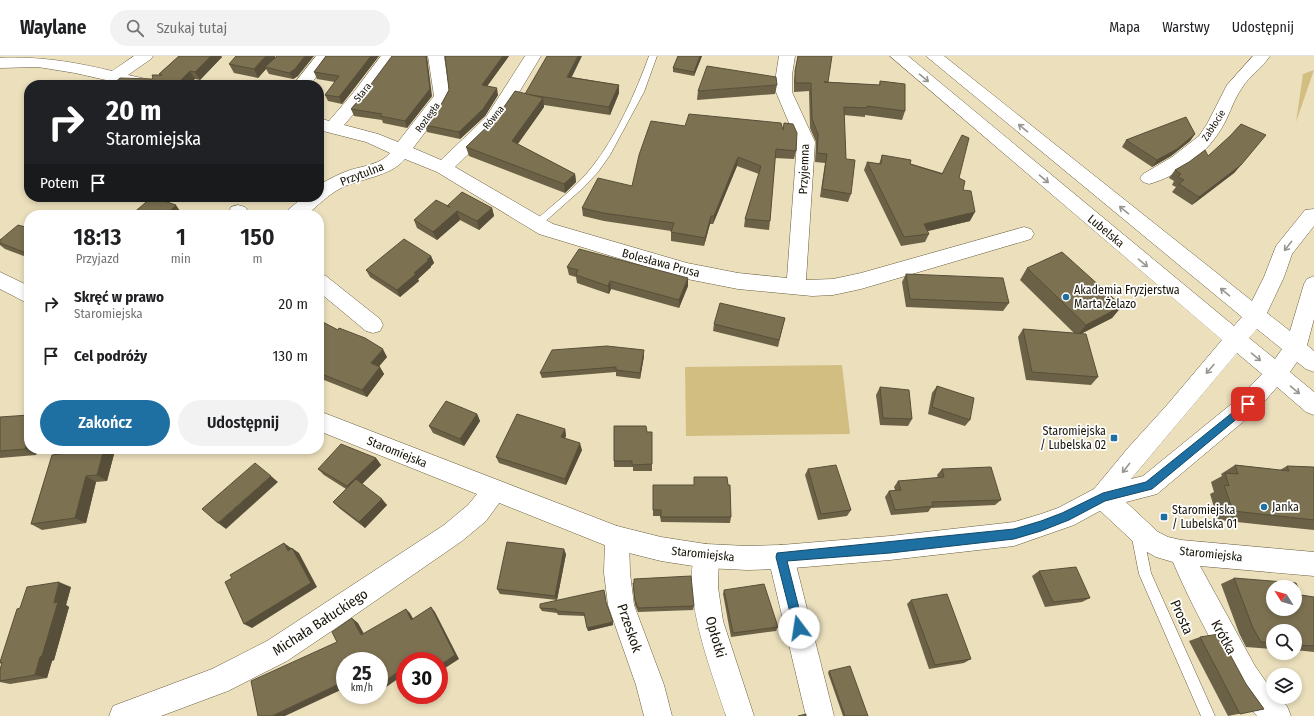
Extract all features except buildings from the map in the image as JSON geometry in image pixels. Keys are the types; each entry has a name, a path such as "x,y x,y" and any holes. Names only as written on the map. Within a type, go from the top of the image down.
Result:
{"street":[{"path":"114,77 145,56"},
{"path":"305,80 324,56"},
{"name":"Stara","path":"326,125 359,97 389,56"},
{"name":"Rozległa","path":"402,150 437,105 442,96 436,56"},
{"name":"Równa","path":"442,168 476,137 497,115 532,56"},
{"name":"Przyjemna","path":"787,56 784,75 784,92 806,142 796,287"},
{"name":"Lubelska","path":"898,56 1314,405"},
{"path":"934,56 1314,363"},
{"name":"Zabłocie","path":"1149,178 1178,163 1205,139 1223,111 1231,93 1240,79 1262,56"},
{"path":"0,62 24,59 71,67 127,80"},
{"name":"Bolesława Prusa","path":"326,125 356,132 442,168 537,224 562,234 711,277 796,287 833,287 861,282 1024,234"},
{"name":"Przytulna","path":"324,191 334,184 355,175 382,167 394,160 402,150"},
{"path":"301,210 309,202"},
{"name":"Staromiejska","path":"1103,497 1136,455 1175,412 1256,316 1274,277 1283,251 1313,215"},
{"path":"0,280 24,293"},
{"name":"Staromiejska","path":"324,423 617,538 662,549 706,556 747,558 781,557 890,548 1014,534 1041,526 1103,497 1149,486 1248,404 1276,374 1295,348 1314,284"},
{"path":"324,285 373,325"},
{"name":"Michała Bałuckiego","path":"123,716 169,708 270,654 330,617 453,533 477,513 494,491"},
{"name":"Staromiejska","path":"1103,497 1149,540 1165,548 1181,552 1314,564"},
{"name":"Przeskok","path":"617,538 617,573 621,605 650,685 658,716"},
{"name":"Krótka","path":"1181,552 1194,581 1245,676 1261,700 1276,716"},
{"name":"Opłotki","path":"706,556 705,587 710,621 740,716"},
{"path":"781,557 820,716"}],"lane":[{"path":"537,224 580,186 607,153 640,92 653,56"},
{"name":"Prosta","path":"1136,528 1142,564 1208,716"}],"shaded area":[{"path":"1314,70 1296,122 1303,74"},
{"path":"842,365 850,434 686,436 685,367"}],"place":[{"name":"Akademia Fryzjerstwa Marta Żelazo","path":"1066,297"},
{"name":"Staromiejska / Lubelska 02","path":"1114,438"},
{"name":"Janka","path":"1264,507"},
{"name":"Staromiejska / Lubelska 01","path":"1164,517"}],"route":[{"path":"799,628 781,557 890,548 1014,534 1041,526 1103,497 1149,486 1248,404"}]}
